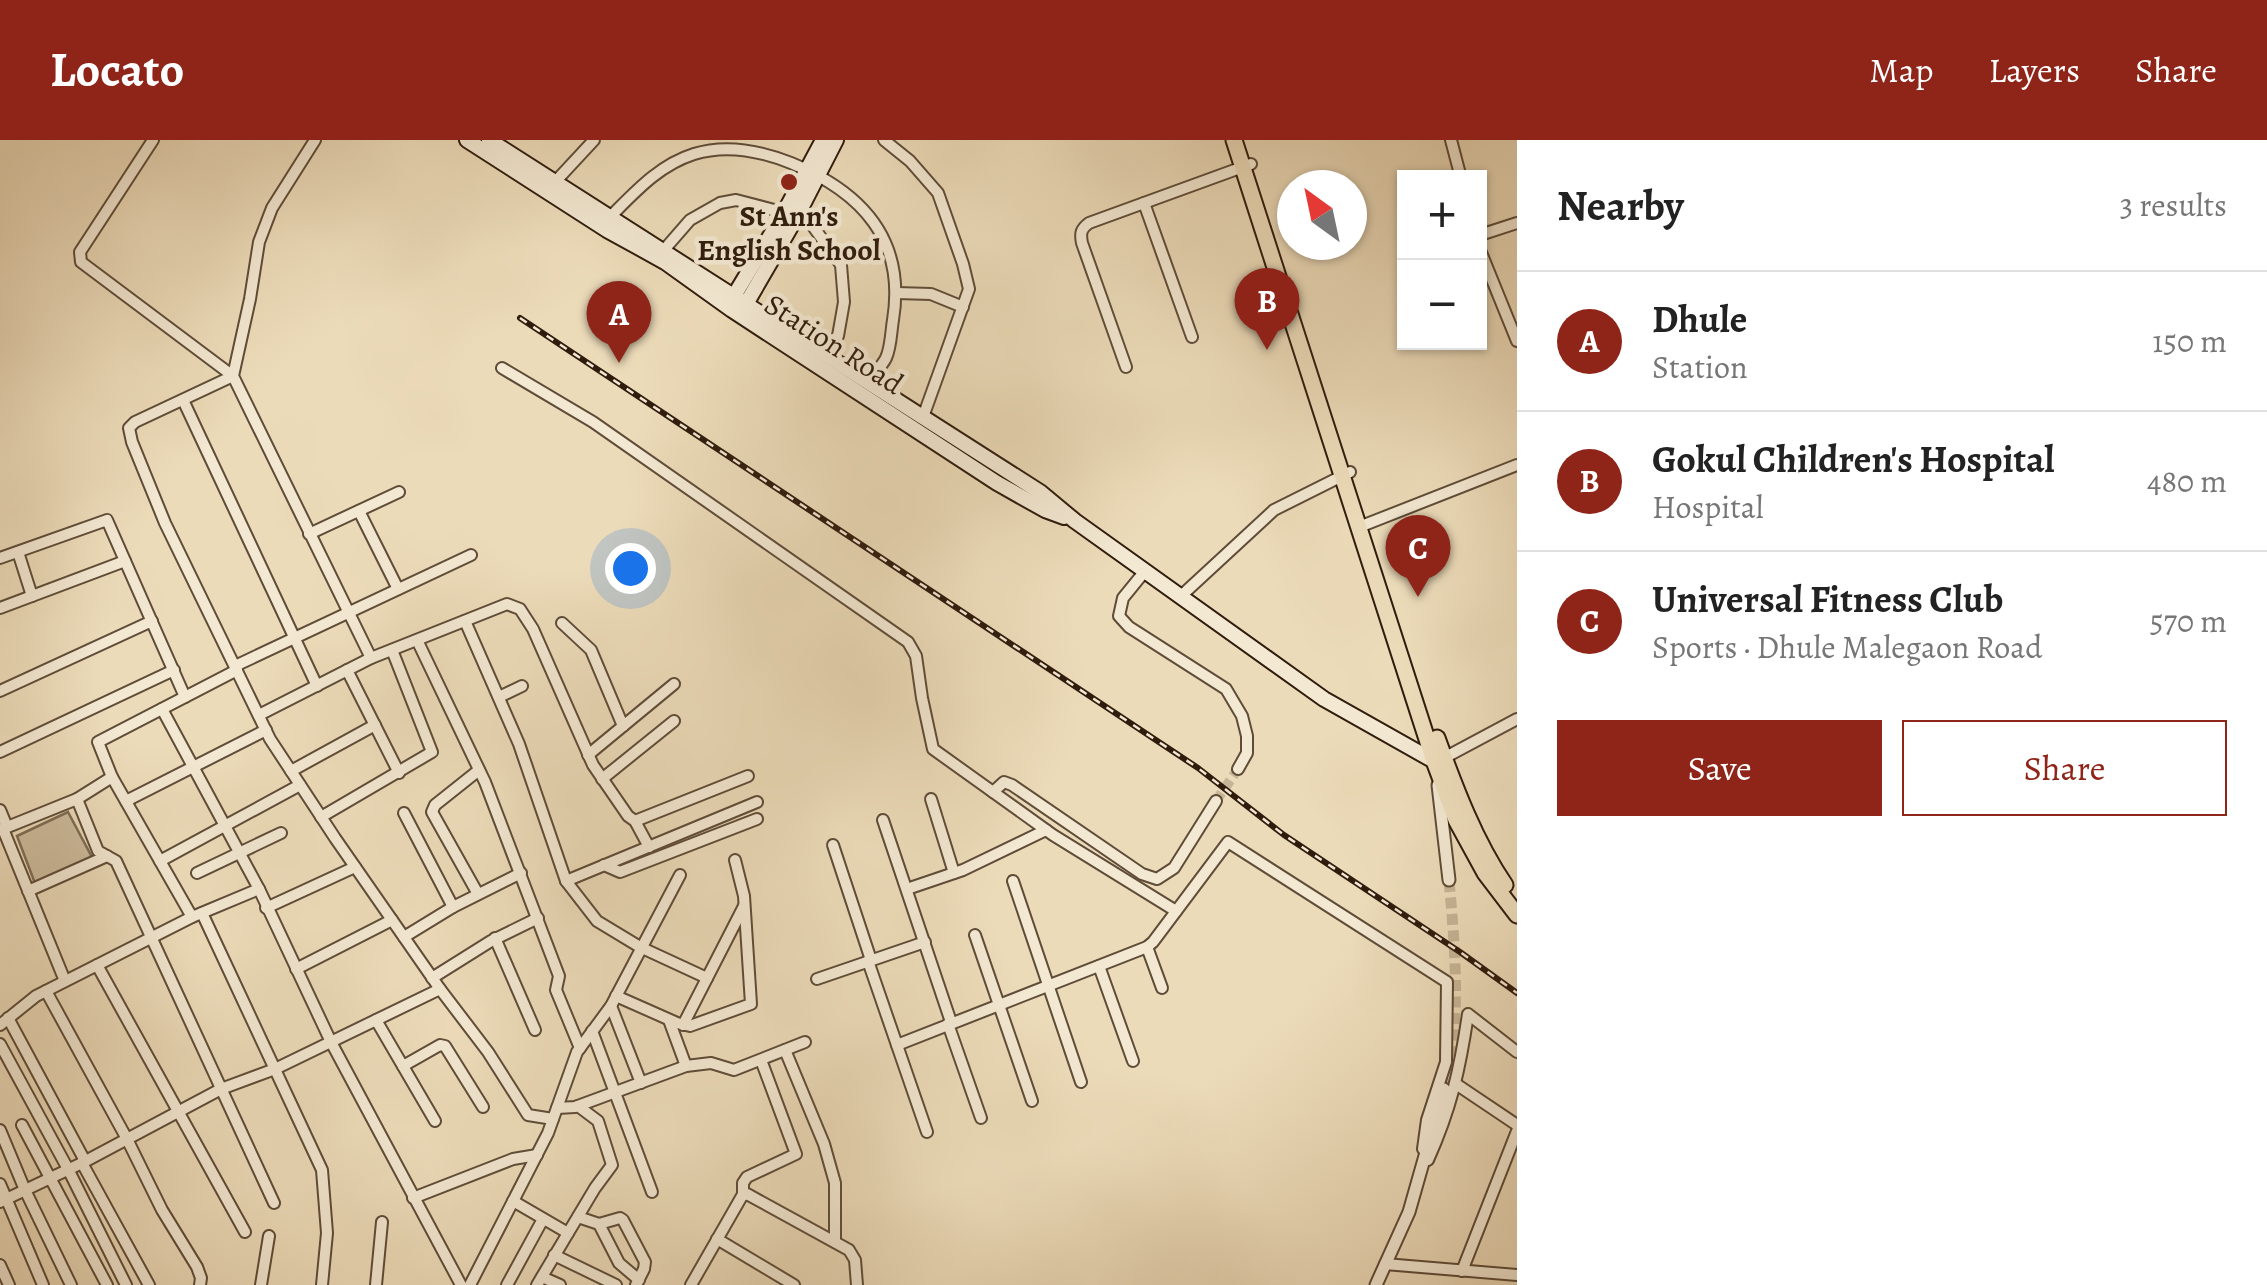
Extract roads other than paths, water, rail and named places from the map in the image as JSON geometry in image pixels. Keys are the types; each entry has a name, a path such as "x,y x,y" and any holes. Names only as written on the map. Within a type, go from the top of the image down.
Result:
{"main road":[{"name":"Station Road","path":"466,140 484,143 610,217 1040,492 1074,521 1324,699 1439,760"},
{"path":"813,172 823,140"},
{"path":"739,300 813,172 836,140"},
{"path":"1241,141 1456,820 1485,873 1517,915"},
{"name":"Station Road","path":"484,143 593,221 665,262 997,483 1074,521"},
{"path":"1439,760 1502,881 1517,900"}],"street":[{"path":"153,140 79,257 84,265 234,376 371,658"},
{"path":"234,376 259,242 272,208 316,140"},
{"path":"555,182 594,140"},
{"path":"884,140 910,161 938,194 969,289 922,417"},
{"path":"1452,140 1459,170"},
{"path":"610,217 654,174 698,152 741,150 774,156 813,172 862,209 880,230 890,252 897,293 886,357 868,382"},
{"path":"1126,367 1080,235 1082,228 1247,165"},
{"path":"663,251 690,220 720,203 736,200 790,214 812,226 841,265 844,302 838,336 821,352"},
{"path":"1144,203 1192,337"},
{"path":"1487,233 1517,223"},
{"path":"1484,260 1516,335"},
{"path":"897,293 931,294 962,307"},
{"path":"502,368 592,422 908,642 916,656 934,748 1046,830 1176,912"},
{"path":"234,376 135,422 129,433 165,523 266,730 355,868 488,1052 528,1115 556,1113 686,1066 706,1062 734,1070 805,1042"},
{"path":"183,400 317,686"},
{"path":"1363,526 1517,465"},
{"path":"1181,596 1274,510 1346,473"},
{"path":"309,534 399,492"},
{"path":"359,511 398,588"},
{"path":"0,558 107,520 185,697"},
{"path":"18,552 32,596"},
{"path":"322,1285 327,1233 322,1170 197,915 160,862 112,777 98,742 294,638 471,555"},
{"path":"0,608 125,561"},
{"path":"1145,571 1123,598 1119,616 1128,627 1226,689 1242,716 1247,736 1248,753 1238,769"},
{"path":"259,715 371,658 507,604 520,609 535,632 588,755 635,821 648,847"},
{"path":"465,620 523,754 566,881 595,919 707,978"},
{"path":"0,691 152,621"},
{"path":"562,622 590,650 623,726"},
{"path":"417,640 479,770 538,918 559,976 556,990 580,1048"},
{"path":"321,816 430,755 432,749 392,650"},
{"path":"0,752 174,670"},
{"path":"347,670 399,772"},
{"path":"588,755 674,684"},
{"path":"499,697 522,686"},
{"path":"162,709 259,890 331,1042 461,1285"},
{"path":"1449,880 1439,760 1517,719"},
{"path":"602,779 674,721"},
{"path":"291,770 375,725"},
{"path":"126,800 266,730"},
{"path":"478,894 432,812 435,805 479,770"},
{"path":"635,821 748,776"},
{"path":"3,829 77,799 112,777"},
{"path":"993,792 1004,782 1012,784 1142,874 1157,879 1174,868 1216,801"},
{"path":"160,862 300,785"},
{"path":"77,799 98,851 116,861 274,1203"},
{"path":"931,799 954,872"},
{"path":"566,881 757,802"},
{"path":"0,810 3,829 65,981"},
{"path":"404,813 453,907"},
{"path":"604,865 620,872 757,819"},
{"path":"882,820 981,1118"},
{"path":"907,889 1046,830"},
{"path":"197,873 281,832"},
{"path":"896,1045 1147,947 1228,842 1446,982 1446,1062 1427,1120 1419,1179"},
{"path":"833,844 896,1045 928,1132"},
{"path":"28,890 107,856"},
{"path":"614,1001 683,1025 694,1025 751,1004 745,904 735,860"},
{"path":"266,908 355,868"},
{"path":"404,937 520,873"},
{"path":"470,1285 537,1156 580,1048 614,1001 680,875"},
{"path":"1013,881 1081,1082"},
{"path":"148,1285 4,1021 36,996 65,981 197,915 259,890"},
{"path":"683,1025 745,904"},
{"path":"432,978 495,938 538,918"},
{"path":"296,969 392,920"},
{"path":"975,935 1032,1101"},
{"path":"495,938 535,1030"},
{"path":"817,979 925,942"},
{"path":"1147,947 1162,988"},
{"path":"97,965 245,1232"},
{"path":"1099,966 1132,1061"},
{"path":"3,1200 221,1089 275,1069 440,989"},
{"path":"46,991 162,1210 197,1267 200,1285"},
{"path":"614,1001 641,1084"},
{"path":"1376,1285 1408,1212 1450,1087 1468,1014 1517,1052"},
{"path":"376,1020 435,1120"},
{"path":"669,1020 686,1066"},
{"path":"592,1032 652,1192"},
{"path":"0,1044 68,1170 117,1284"},
{"path":"403,1066 440,1045 445,1046 483,1107"},
{"path":"785,1050 824,1144 834,1183 835,1242"},
{"path":"691,1285 743,1195 746,1178 796,1154 761,1060"},
{"path":"1450,1087 1517,1128 1462,1270"},
{"path":"560,1285 539,1281 612,1165 598,1121 578,1106"},
{"path":"22,1126 117,1284"},
{"path":"0,1130 71,1285"},
{"path":"413,1198 513,1159 537,1156"},
{"path":"0,1184 3,1200 43,1285"},
{"path":"743,1195 750,1195 849,1250 854,1257 857,1285"},
{"path":"513,1201 568,1233"},
{"path":"578,1216 599,1224 623,1220 644,1262 637,1283 620,1263 599,1224"},
{"path":"507,1285 543,1218"},
{"path":"376,1285 382,1222"},
{"path":"261,1285 268,1236"},
{"path":"717,1239 794,1285"},
{"path":"554,1256 616,1285"},
{"path":"1385,1264 1517,1276"},
{"path":"0,1265 9,1285"}],"tunnel":[{"path":"1216,801 1238,769"},
{"path":"1444,1089 1455,1011 1449,880"}],"railway":[{"path":"520,318 1198,768 1284,835 1517,993"}],"place":[{"name":"St Ann's English School","path":"789,182"},
{"name":"Gokul Children's Hospital","path":"1267,350"},
{"name":"Dhule","path":"619,363"},
{"name":"Universal Fitness Club","path":"1418,597"}]}
